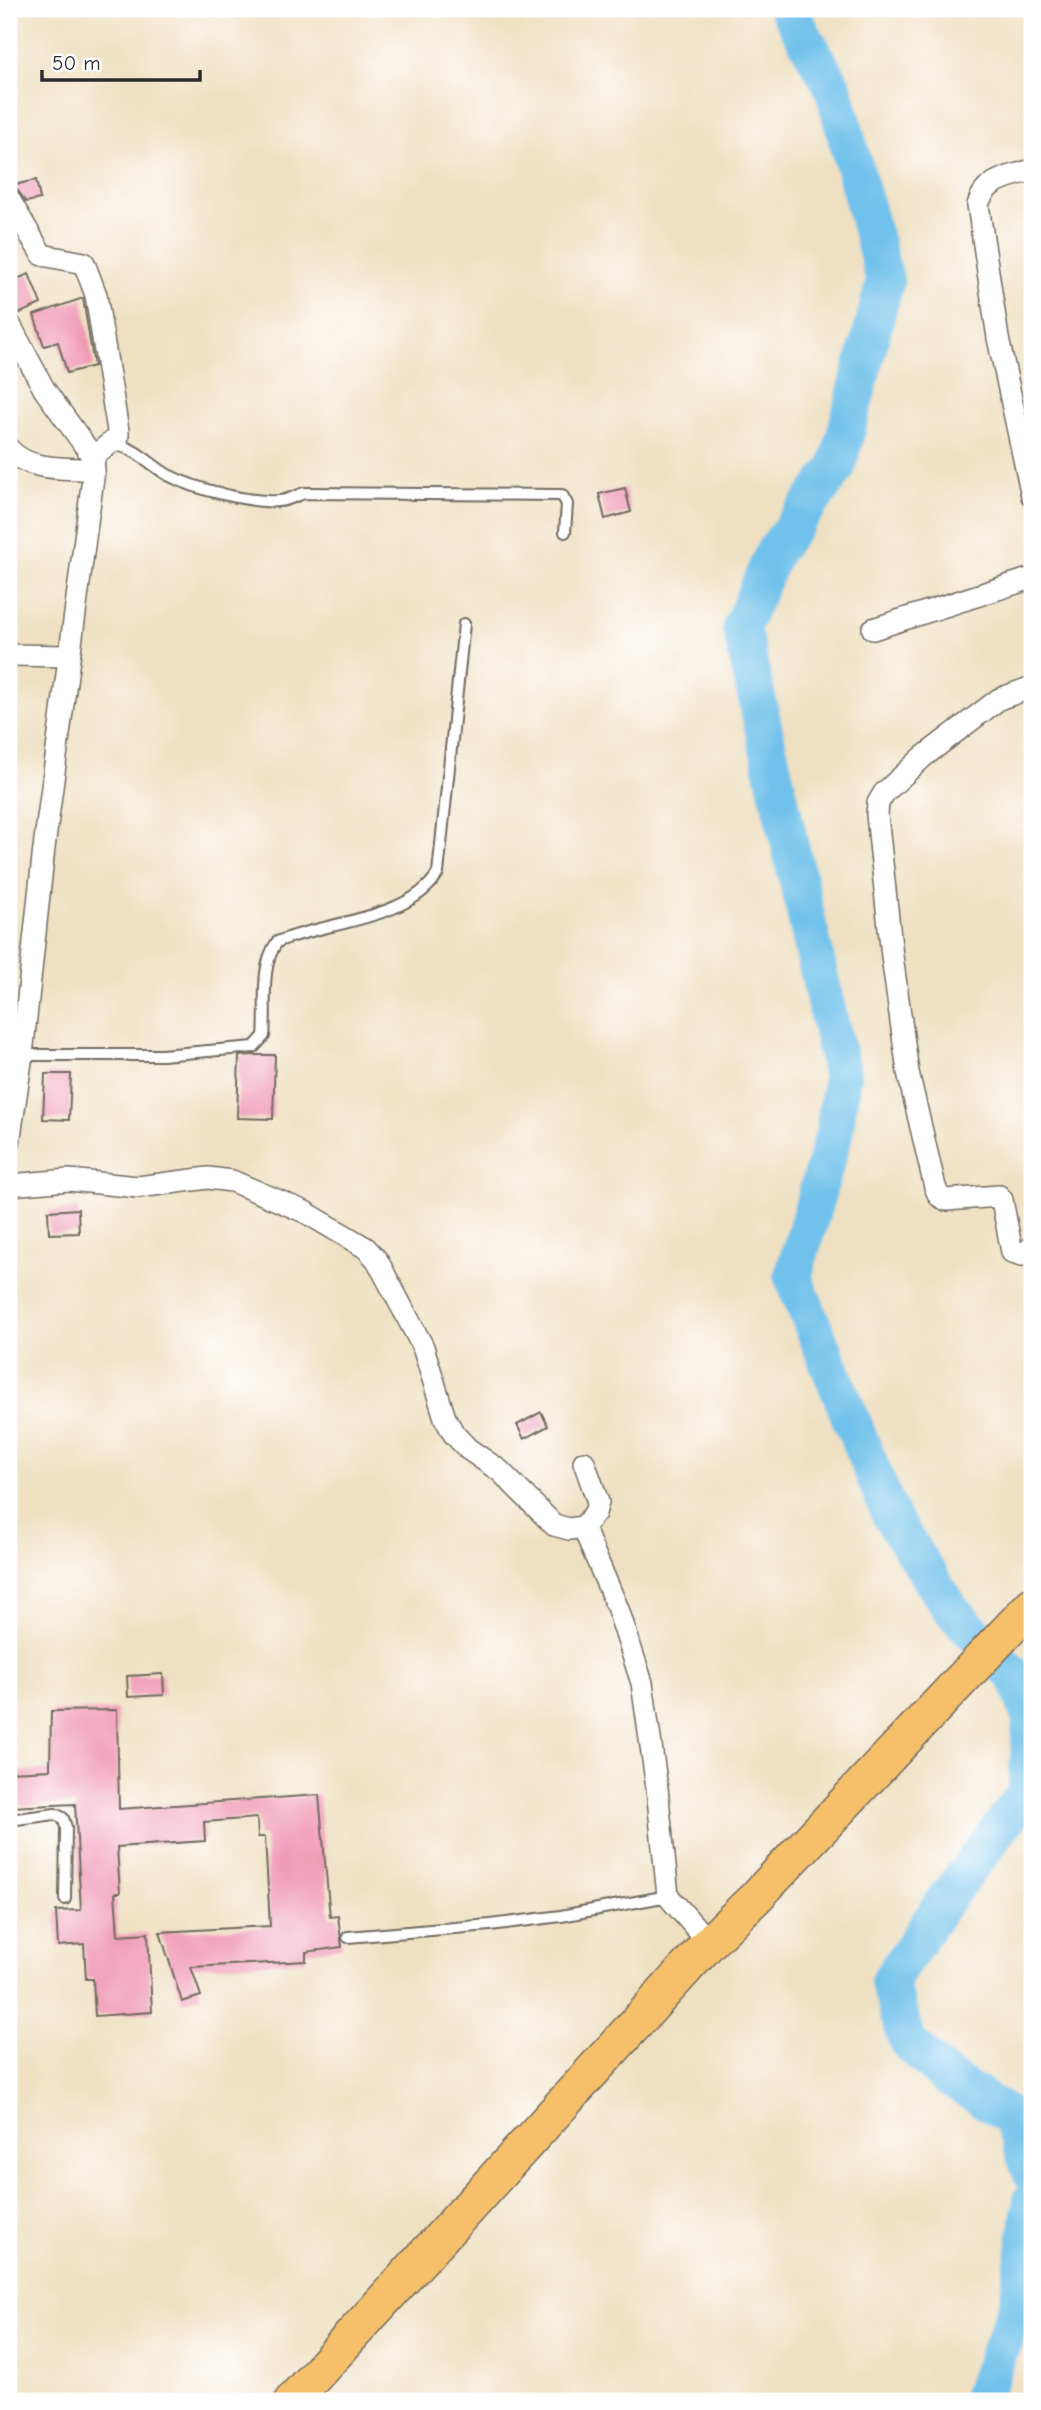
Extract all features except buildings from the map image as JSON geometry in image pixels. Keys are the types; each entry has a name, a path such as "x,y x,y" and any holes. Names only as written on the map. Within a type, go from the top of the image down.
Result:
{"highway":[{"path":"292,2401 709,1943 757,1896 1032,1605"}],"street":[{"path":"1032,170 994,182 982,191 978,205 998,338 1032,496"},
{"path":"9,200 42,255 86,265 96,295 118,431 118,437 98,458 68,656 42,861 22,1055 9,1143"},
{"path":"9,323 44,389 98,458"},
{"path":"9,449 17,458 36,466 98,458"},
{"path":"873,629 1032,578"},
{"path":"9,655 68,656"},
{"path":"1032,687 999,699 923,757 884,793 878,803 877,815 908,1072 935,1187 939,1196 946,1199 999,1196 1012,1252 1023,1255 1032,1247"},
{"path":"9,1185 69,1180 138,1187 208,1178 232,1181 305,1212 366,1248 377,1260 424,1347 445,1419 454,1434 468,1448 500,1471 554,1525 569,1529 583,1527 595,1513 598,1502 584,1462"},
{"path":"583,1527 618,1609 642,1683 657,1788 668,1896 709,1943"}],"lane":[{"path":"98,458 122,445 167,475 181,481 225,495 280,501 305,493 562,495 567,503 565,532"},
{"path":"22,1055 162,1055 254,1047 264,1037 267,963 270,951 277,942 405,903 431,885 438,873 464,624"},
{"path":"9,1820 55,1814 63,1818 66,1827 65,1899"},
{"path":"348,1937 561,1916 668,1896"}],"waterway":[{"path":"788,9 833,87 885,281 837,467 774,552 741,628 842,1076 834,1134 793,1277 891,1517 950,1608 1017,1679 1031,1720 1027,1792 942,1904 889,1982 907,2041 945,2076 1011,2116 1032,2174"},
{"path":"980,2401 1018,2304 1032,2200"}]}
